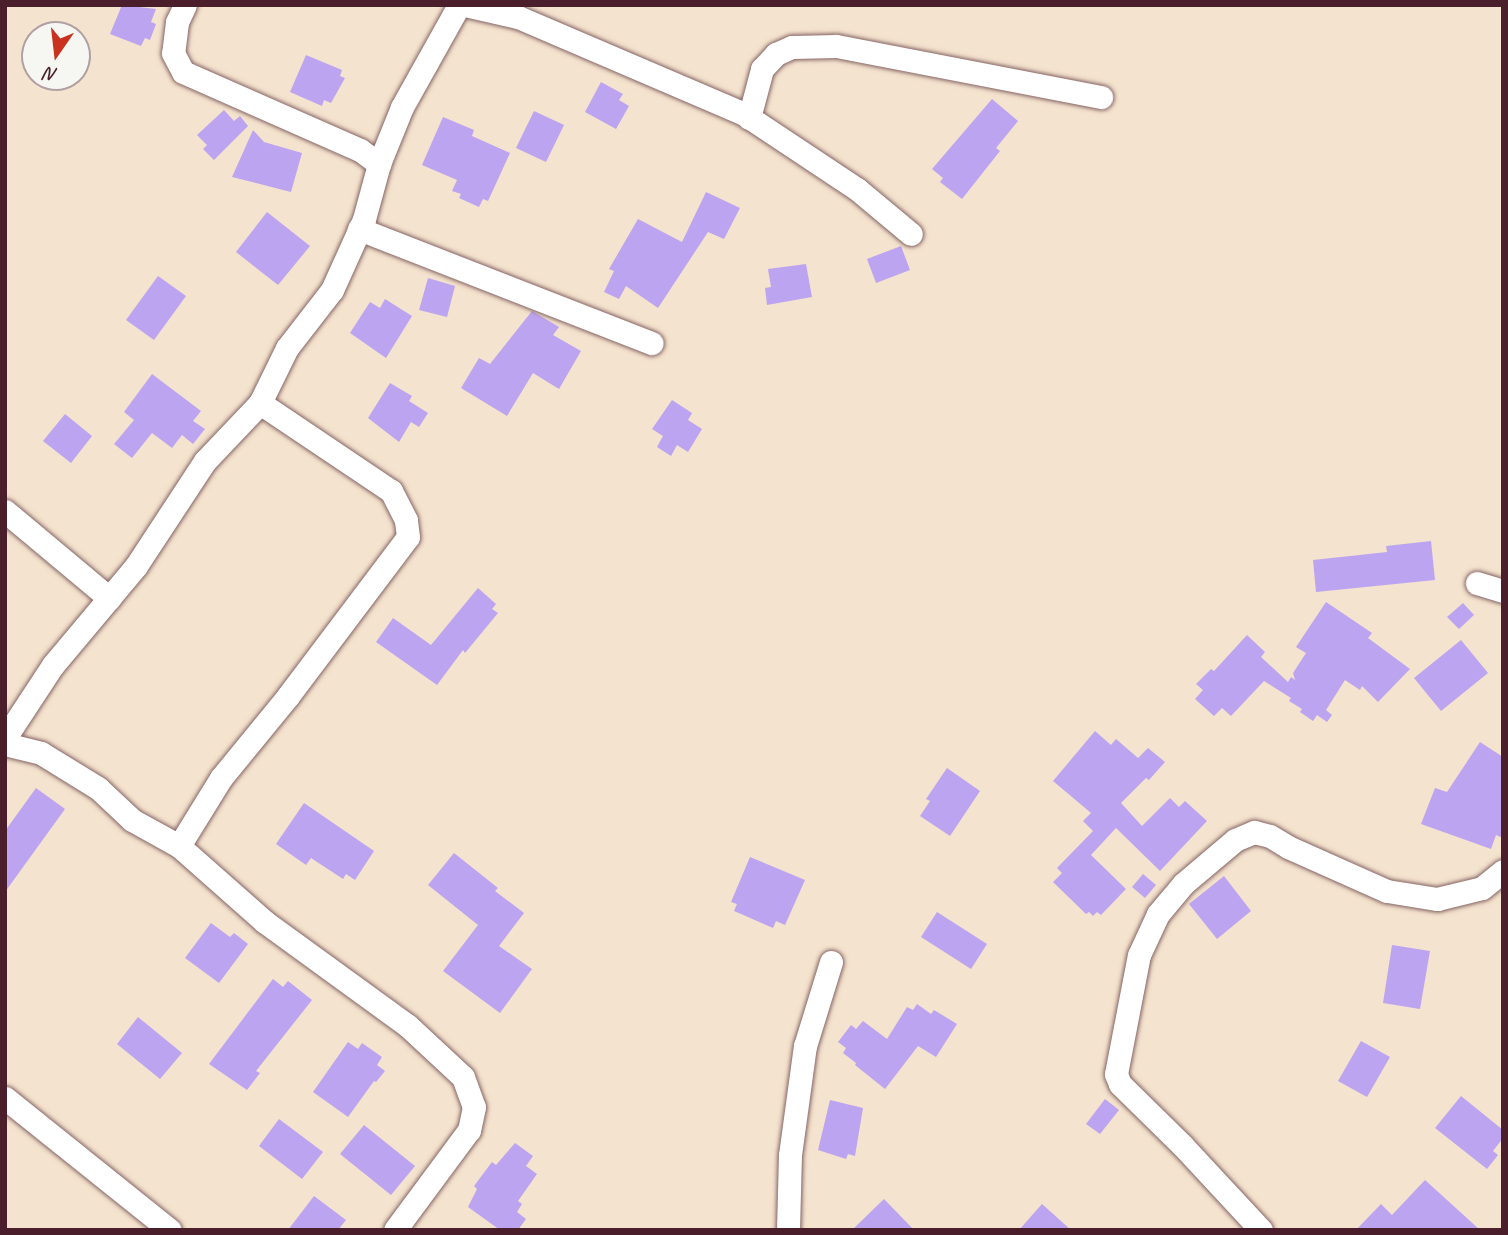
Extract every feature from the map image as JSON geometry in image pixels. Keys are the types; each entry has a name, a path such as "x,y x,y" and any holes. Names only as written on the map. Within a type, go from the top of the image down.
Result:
{"street":[{"path":"185,5 177,22 173,53 183,72 360,150 379,164"},
{"path":"5,738 53,665 136,566 205,461 260,403 287,348 332,290 359,229 379,164 402,107 459,5"},
{"path":"466,5 518,17 749,118 857,189 911,234"},
{"path":"749,118 762,69 776,54 792,47 836,46 1101,97"},
{"path":"359,229 652,343"},
{"path":"180,846 221,778 408,537 406,520 391,491 260,403"},
{"path":"5,512 109,598"},
{"path":"1477,583 1503,591"},
{"path":"5,744 41,753 62,765 98,788 132,820 180,846 265,922 407,1025 463,1077 474,1107 469,1130 395,1230"},
{"path":"1261,1230 1182,1145 1120,1084 1116,1074 1139,955 1158,914 1183,884 1235,840 1254,832 1270,836 1288,847 1387,891 1437,899 1482,888 1503,871"},
{"path":"788,1230 790,1154 805,1046 831,962"},
{"path":"5,1098 170,1230"}],"building":[{"path":"122,5 156,9 151,22 156,24 150,40 145,38 141,46 110,34"},
{"path":"306,55 342,70 340,76 345,78 331,103 324,100 322,106 290,92"},
{"path":"601,82 623,94 619,100 629,106 616,129 585,112"},
{"path":"992,99 1018,121 996,148 1000,151 962,199 940,182 943,178 932,169"},
{"path":"224,110 234,121 240,116 248,126 214,160 203,149 207,145 197,135"},
{"path":"534,111 564,125 546,162 516,148"},
{"path":"443,117 474,130 472,136 510,153 488,201 483,199 479,207 459,198 461,194 452,191 457,180 422,165"},
{"path":"253,130 264,142 302,153 291,192 232,177"},
{"path":"706,192 740,208 724,239 708,232 658,308 626,286 619,299 604,292 614,271 609,269 638,219 682,242"},
{"path":"267,212 310,246 278,285 236,252"},
{"path":"901,246 910,270 876,283 867,259"},
{"path":"806,264 812,297 767,305 765,288 771,287 768,269"},
{"path":"158,276 186,296 154,340 126,320"},
{"path":"428,278 455,286 447,317 419,310"},
{"path":"385,299 412,316 386,358 350,333 370,302 380,308"},
{"path":"532,311 559,327 553,335 581,351 559,389 533,373 507,416 461,388 479,358 490,364"},
{"path":"152,374 201,411 193,421 205,429 193,444 182,435 172,448 152,433 132,458 114,444 134,420 124,412"},
{"path":"390,383 412,396 409,401 428,413 419,427 411,422 399,442 368,418"},
{"path":"672,400 692,413 688,420 702,429 688,452 677,445 671,456 657,447 663,436 652,429"},
{"path":"65,414 92,436 71,463 43,441"},
{"path":"1431,541 1435,580 1316,592 1313,560 1387,552 1386,546"},
{"path":"478,588 496,604 492,609 498,613 465,653 463,650 437,685 376,642 393,618 431,645"},
{"path":"1326,602 1372,633 1368,638 1410,669 1378,702 1362,686 1360,690 1345,680 1326,710 1332,715 1327,722 1317,715 1313,721 1300,712 1302,709 1289,701 1291,698 1264,681 1231,716 1222,708 1214,716 1195,699 1203,690 1196,684 1211,669 1214,671 1247,635 1265,652 1261,657 1288,682 1291,677 1295,680 1293,673 1306,653 1296,647"},
{"path":"1463,603 1474,615 1459,629 1447,617"},
{"path":"1461,640 1488,673 1441,711 1414,678"},
{"path":"1095,731 1111,745 1116,739 1138,758 1148,748 1165,762 1149,780 1146,778 1121,803 1142,826 1170,798 1179,807 1185,801 1207,821 1160,871 1116,828 1091,855 1126,889 1101,915 1097,912 1093,916 1089,912 1086,914 1053,882 1062,873 1057,868 1093,831 1083,821 1091,813 1053,781"},
{"path":"1480,742 1503,757 1503,838 1496,835 1491,849 1421,824 1435,788 1447,792"},
{"path":"947,768 980,791 950,836 920,816 930,801 926,799"},
{"path":"36,788 65,809 5,892 5,831"},
{"path":"304,803 374,851 355,880 346,874 343,879 311,858 306,865 276,844"},
{"path":"454,853 498,888 495,891 524,913 499,946 532,969 500,1013 443,971 478,925 428,885"},
{"path":"750,857 805,880 785,925 776,921 773,928 734,911 737,904 731,902"},
{"path":"1143,874 1156,885 1145,898 1132,887"},
{"path":"1224,876 1251,911 1217,939 1189,904"},
{"path":"937,912 987,944 971,969 921,937"},
{"path":"211,923 230,937 234,933 248,944 219,983 185,958"},
{"path":"1392,945 1430,951 1420,1009 1383,1003"},
{"path":"273,979 283,987 288,981 312,1000 256,1071 260,1073 247,1090 209,1064"},
{"path":"917,1004 931,1014 934,1010 957,1024 936,1057 918,1046 885,1089 843,1053 846,1048 838,1042 851,1025 856,1029 863,1021 887,1039 907,1007 913,1010"},
{"path":"138,1017 182,1053 160,1079 117,1044"},
{"path":"1361,1041 1390,1057 1367,1097 1338,1081"},
{"path":"348,1042 358,1049 362,1043 382,1057 377,1065 385,1071 374,1081 348,1117 313,1092"},
{"path":"1461,1096 1503,1130 1503,1138 1493,1151 1498,1155 1487,1169 1435,1128"},
{"path":"1105,1099 1119,1110 1100,1134 1086,1124"},
{"path":"830,1100 863,1108 855,1156 848,1154 846,1159 818,1150"},
{"path":"279,1119 323,1152 302,1179 259,1146"},
{"path":"364,1125 415,1166 391,1195 340,1154"},
{"path":"515,1143 533,1156 526,1166 537,1174 518,1201 522,1204 517,1212 526,1219 518,1230 500,1230 468,1207 477,1189 474,1186 492,1162 496,1165"},
{"path":"1425,1180 1480,1230 1356,1230 1381,1204 1392,1215"},
{"path":"314,1196 346,1220 338,1230 288,1230"},
{"path":"884,1199 914,1230 852,1230"},
{"path":"1042,1204 1071,1230 1019,1230"}]}
